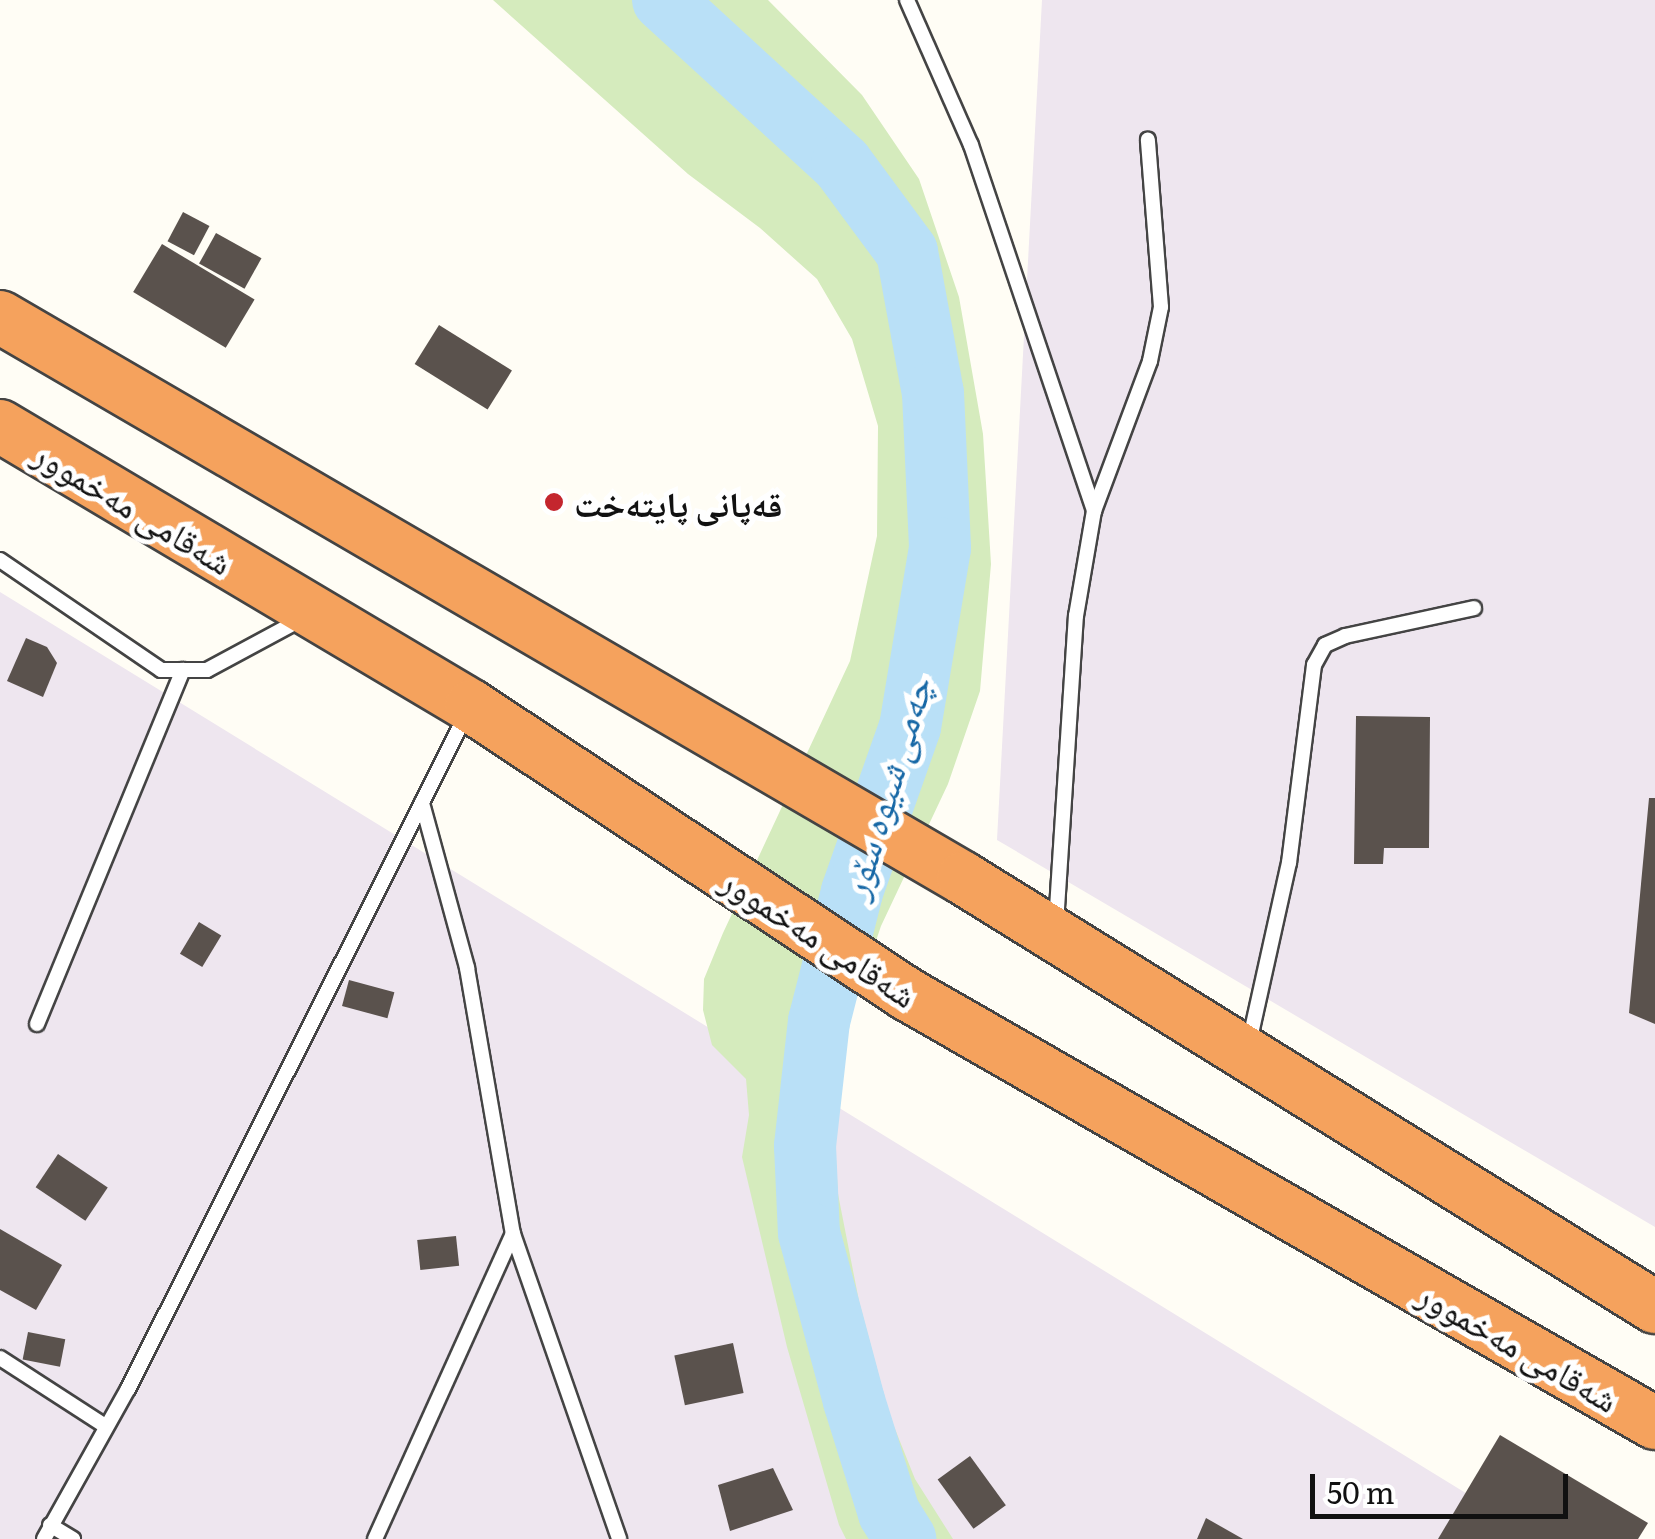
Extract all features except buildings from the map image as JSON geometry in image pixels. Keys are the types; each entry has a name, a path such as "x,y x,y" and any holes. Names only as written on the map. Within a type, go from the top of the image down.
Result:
{"highway":[{"path":"0,317 963,878 1655,1307"},
{"name":"شەقامی مەخموور","path":"0,426 470,706 908,994 1655,1423"}],"lane":[{"path":"907,0 971,145 1094,511"},
{"path":"1055,935 1076,616 1094,511 1150,361 1161,307 1148,140"},
{"path":"0,560 161,670 206,670 314,613"},
{"path":"1246,1053 1288,863 1314,665 1326,646 1345,636 1474,608"},
{"path":"37,1024 182,670"},
{"path":"72,1539 47,1532 128,1389 470,706"},
{"path":"422,803 466,968 513,1234 619,1539"},
{"path":"375,1539 513,1234"},
{"path":"0,1358 105,1426"}],"shaded area":[{"path":"1042,0 1655,0 1655,1227 997,840"},
{"path":"0,592 1521,1527 1549,1539 0,1539"}],"green space":[{"path":"493,0 768,0 862,95 919,179 959,297 983,434 991,564 980,691 948,784 881,926 840,1047 833,1110 838,1194 859,1301 889,1414 915,1479 953,1539 846,1539 839,1525 787,1347 742,1157 749,1115 746,1079 712,1045 703,1010 704,979 723,933 850,661 877,536 878,426 852,339 817,279 760,228 688,174"}],"waterway":[{"name":"چەمی شیوە سۆر","path":"663,0 842,164 907,252 933,393 940,548 910,727 852,892 819,1021 805,1146 809,1233 889,1513 905,1539"}],"place":[{"name":"قەپانی پایتەخت","path":"554,502"}]}
